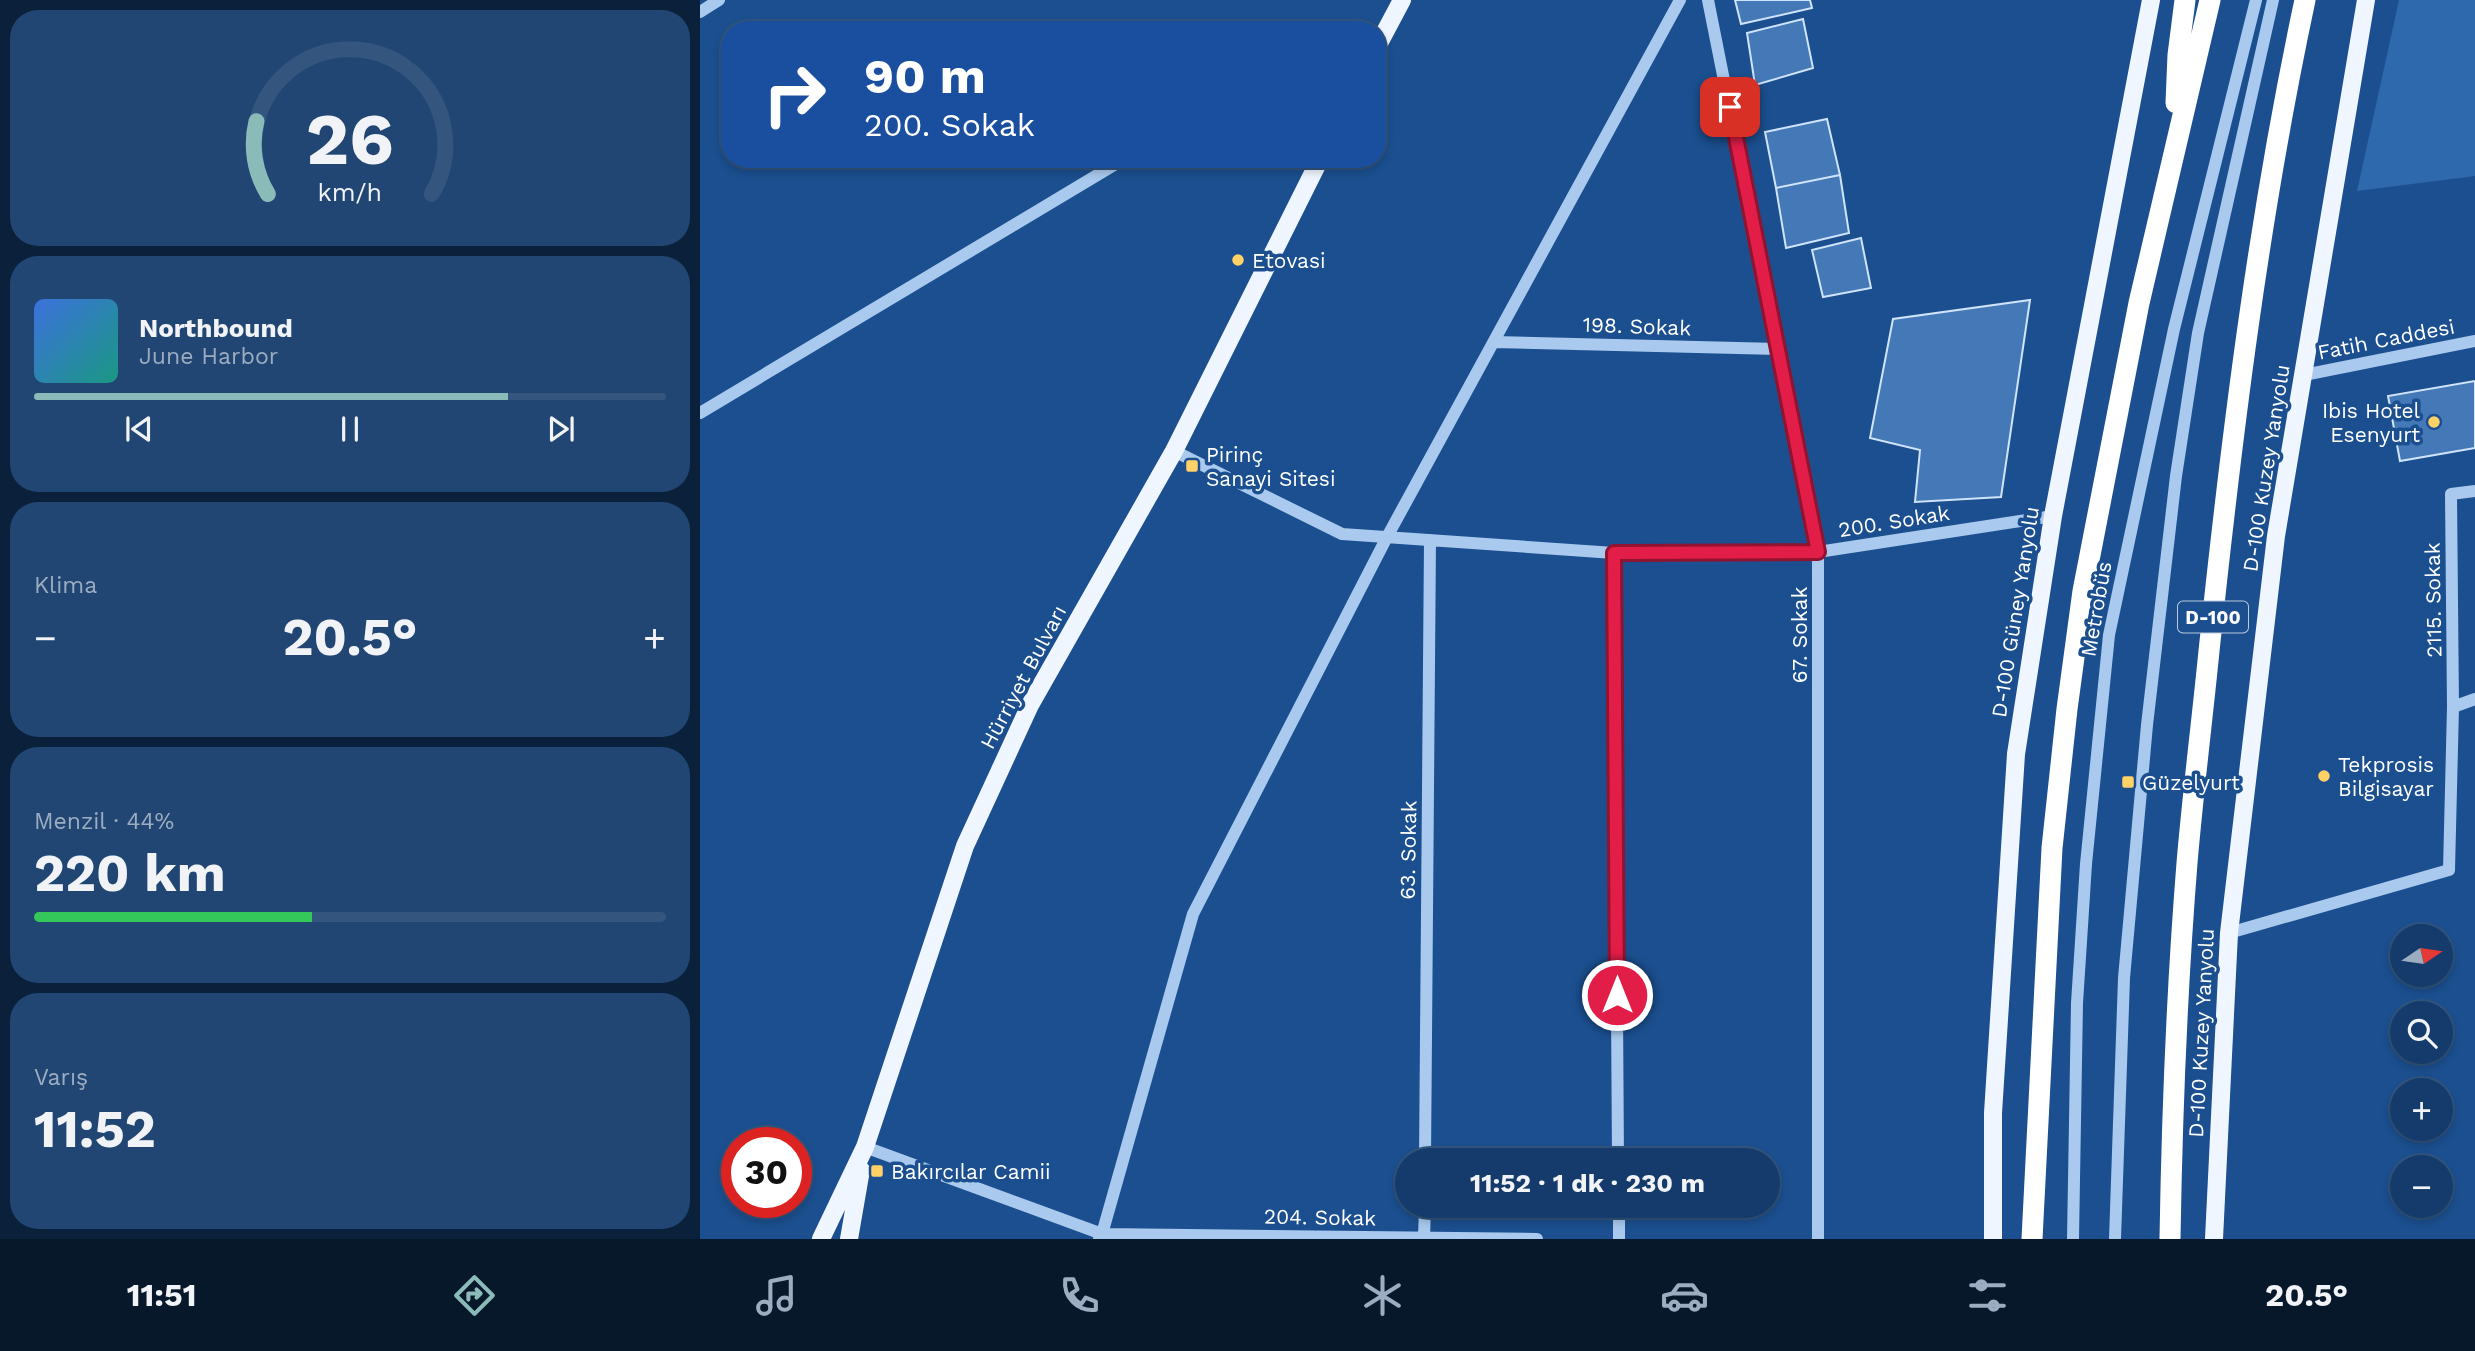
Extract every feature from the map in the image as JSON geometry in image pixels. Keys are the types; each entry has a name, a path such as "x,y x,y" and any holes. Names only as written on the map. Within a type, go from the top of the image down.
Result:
{"highway":[{"path":"2171,164 2178,55 2185,0"},
{"path":"2032,1239 2051,860 2083,591 2139,303 2210,0"},
{"name":"D-100","path":"2170,1239 2172,1125 2181,941 2218,565 2241,369 2305,0"}],"main road":[{"path":"1386,30 1402,0"},
{"name":"D-100 Güney Yanyolu","path":"1993,1239 1993,1112 2016,754 2053,516 2151,0"},
{"name":"D-100 Kuzey Yanyolu","path":"2214,1239 2229,933 2276,536 2365,0"},
{"name":"Hürriyet Bulvarı","path":"821,1239 865,1147 965,846 1030,705 1174,452 1316,168"},
{"path":"849,1239 865,1147"}],"street":[{"path":"700,12 719,0"},
{"path":"1100,1236 1193,914 1387,537 1680,0"},
{"name":"67. Sokak","path":"1708,0 1818,552 1818,1239"},
{"name":"Metrobüs","path":"2073,1239 2077,1003 2086,864 2109,635 2174,329 2256,0"},
{"path":"2115,1239 2124,978 2147,725 2176,476 2198,332 2273,0"},
{"path":"700,413 1109,168"},
{"name":"Fatih Caddesi","path":"2304,375 2475,341"},
{"name":"198. Sokak","path":"1494,342 1778,349"},
{"name":"200. Sokak","path":"1174,452 1342,534 1614,553 1818,552 2053,516"},
{"name":"2115. Sokak","path":"2229,933 2449,870 2453,706 2451,494 2475,491"},
{"name":"63. Sokak","path":"1425,1148 1430,540"},
{"path":"1614,553 1618,1148"},
{"path":"2453,706 2475,699"},
{"name":"204. Sokak","path":"865,1147 1100,1236 1537,1239"},
{"path":"1424,1218 1424,1238"},
{"path":"1619,1218 1619,1239"}],"shaded area":[{"path":"2399,0 2475,0 2475,176 2357,191"}],"building":[{"path":"1735,0 1810,0 1812,8 1741,24"},
{"path":"1803,19 1813,68 1755,85 1747,33"},
{"path":"1827,119 1840,175 1776,188 1765,132"},
{"path":"1840,175 1849,233 1786,248 1776,188"},
{"path":"1861,238 1871,288 1823,297 1812,250"},
{"path":"2030,300 2001,497 1915,502 1920,450 1870,438 1893,319"},
{"name":"Ibis Hotel Esenyurt","path":"2475,381 2475,448 2400,461 2388,396"}],"place":[{"name":"Etovasi","path":"1238,260"},
{"name":"Ibis Hotel Esenyurt","path":"2434,422"},
{"name":"Pirinç Sanayi Sitesi","path":"1192,466"},
{"name":"Tekprosis Bilgisayar","path":"2324,776"},
{"name":"Güzelyurt","path":"2128,782"},
{"name":"Bakırcılar Camii","path":"877,1171"}],"route":[{"path":"1617,995 1614,553 1818,552 1730,107"}]}
